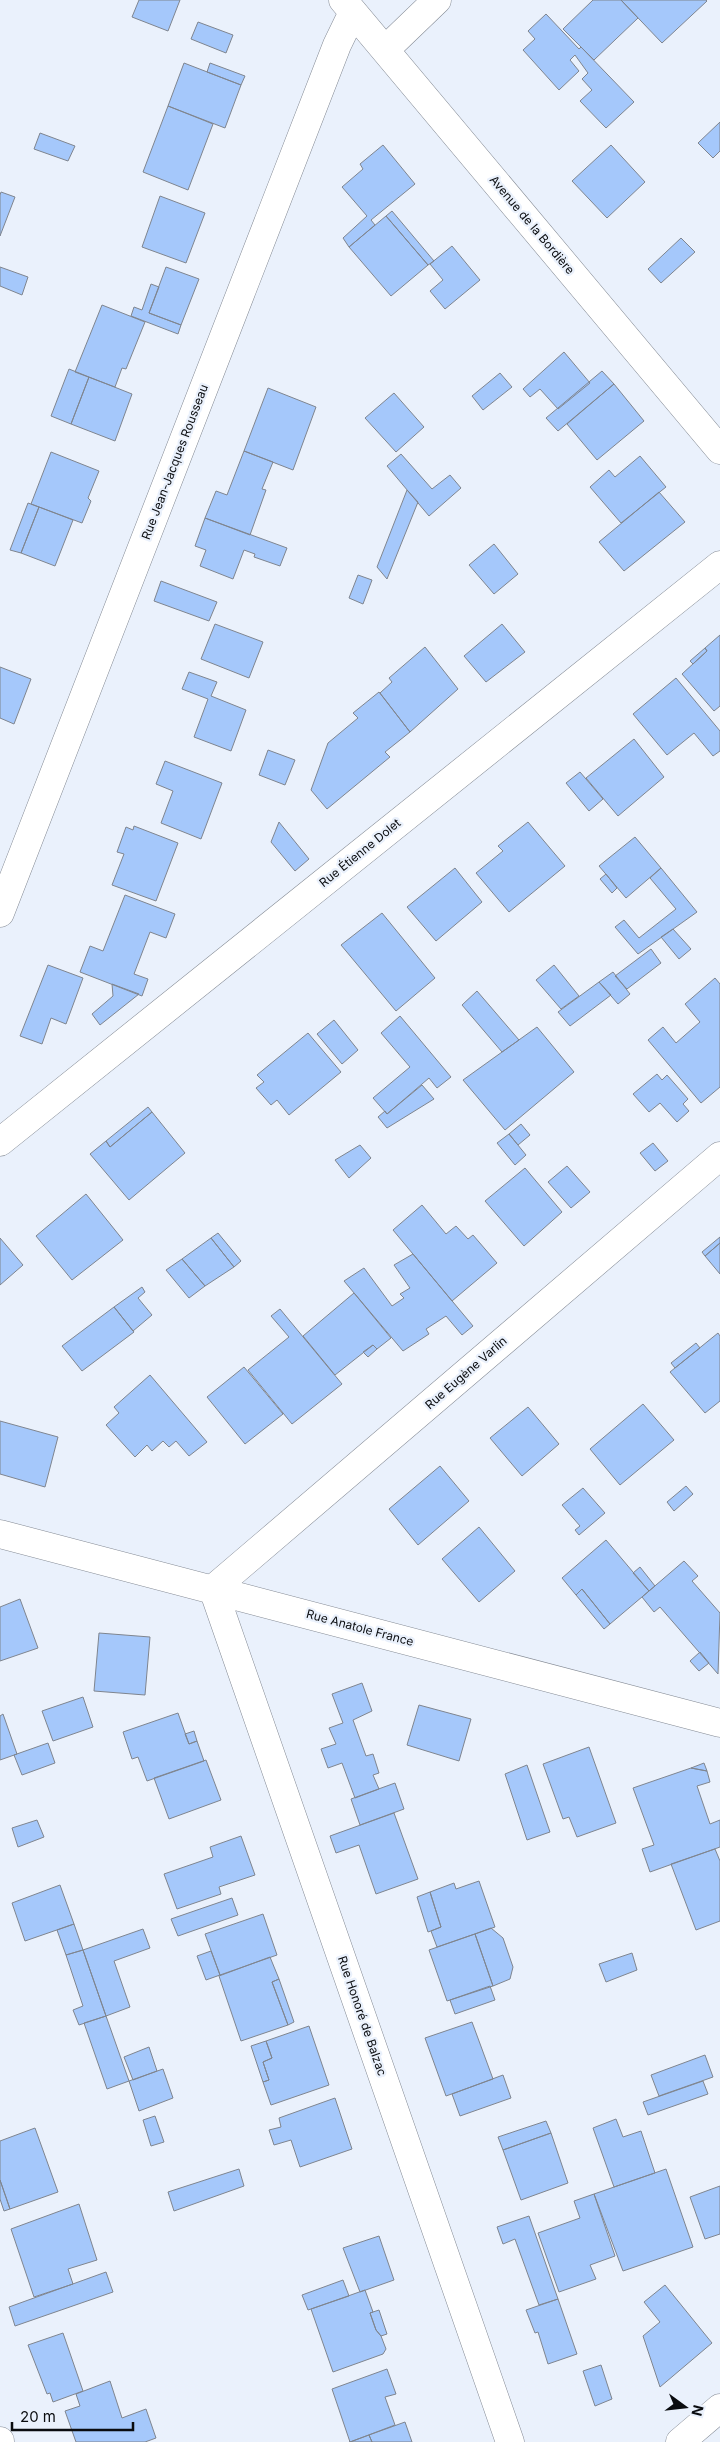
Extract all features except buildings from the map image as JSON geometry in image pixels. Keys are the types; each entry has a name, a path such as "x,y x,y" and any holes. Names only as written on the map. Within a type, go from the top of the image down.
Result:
{"street":[{"path":"385,50 437,0"},
{"name":"Avenue de la Bordière","path":"348,6 720,450"},
{"name":"Rue Jean-Jacques Rousseau","path":"0,913 337,45 348,6"},
{"name":"Rue Étienne Dolet","path":"0,1142 720,565"},
{"name":"Rue Eugène Varlin","path":"213,1590 720,1156"},
{"name":"Rue Anatole France","path":"0,1534 720,1722"},
{"name":"Rue Honoré de Balzac","path":"213,1590 510,2442"},
{"path":"680,2442 720,2408"}]}
